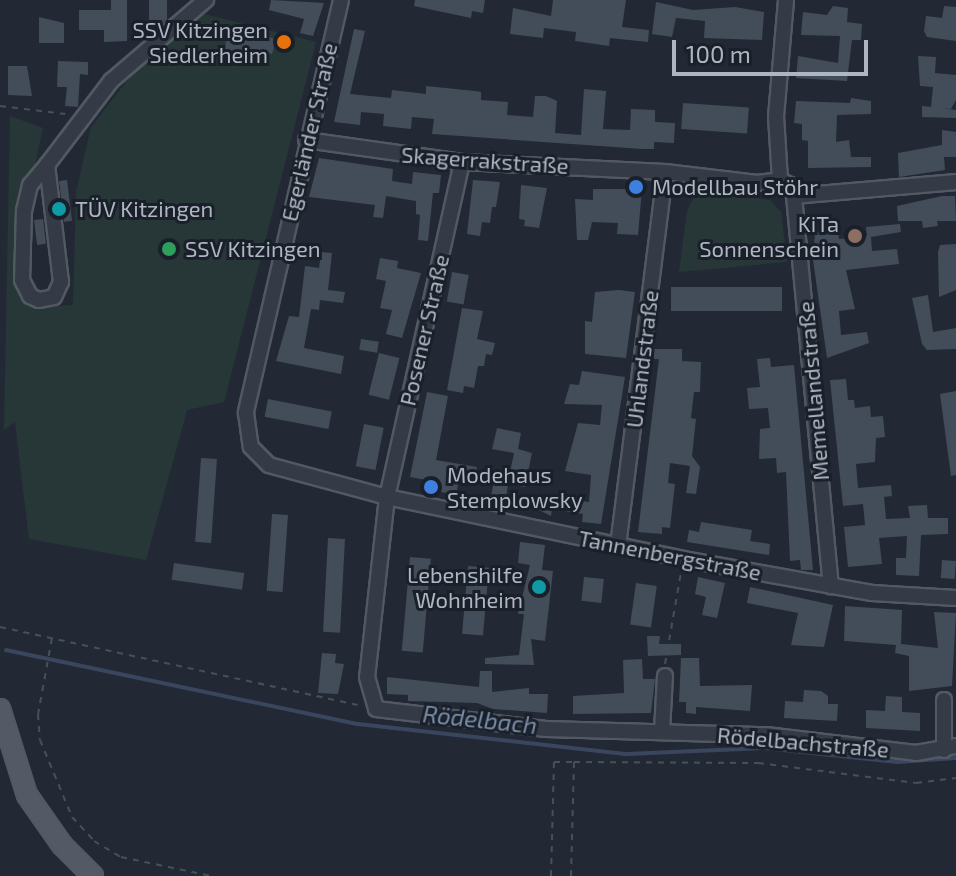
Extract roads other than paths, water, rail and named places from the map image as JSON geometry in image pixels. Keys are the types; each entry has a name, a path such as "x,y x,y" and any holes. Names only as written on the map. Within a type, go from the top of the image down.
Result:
{"main road":[{"path":"0,709 3,749 36,810 93,876"}],"street":[{"path":"47,165 61,282 54,297 39,300 30,296 22,280 24,210 30,185 142,50 206,0"},
{"name":"Egerländer Straße","path":"341,0 306,140 245,428 251,447 269,465 387,497"},
{"path":"786,0 776,117 780,180 790,185 794,196 956,182"},
{"name":"Skagerrakstraße","path":"306,140 462,162 665,172 757,183 780,180"},
{"name":"Posener Straße","path":"387,497 462,162"},
{"name":"Uhlandstraße","path":"618,546 665,172"},
{"name":"Memellandstraße","path":"794,196 831,586"},
{"name":"Tannenbergstraße","path":"387,497 618,546 831,586 956,598"},
{"name":"Rödelbachstraße","path":"387,497 367,677 376,709 546,729 766,735 916,753 950,748 944,700"},
{"path":"662,731 665,676"}],"waterway":[{"name":"Rödelbach","path":"6,650 358,724 627,754 764,748 897,762 956,758"}],"place":[{"name":"SSV Kitzingen Siedlerheim","path":"284,42"},
{"name":"Modellbau Stöhr","path":"636,187"},
{"name":"TÜV Kitzingen","path":"59,209"},
{"name":"KiTa Sonnenschein","path":"855,236"},
{"name":"SSV Kitzingen","path":"169,249"},
{"name":"Modehaus Stemplowsky","path":"431,487"},
{"name":"Lebenshilfe Wohnheim","path":"539,587"}]}
